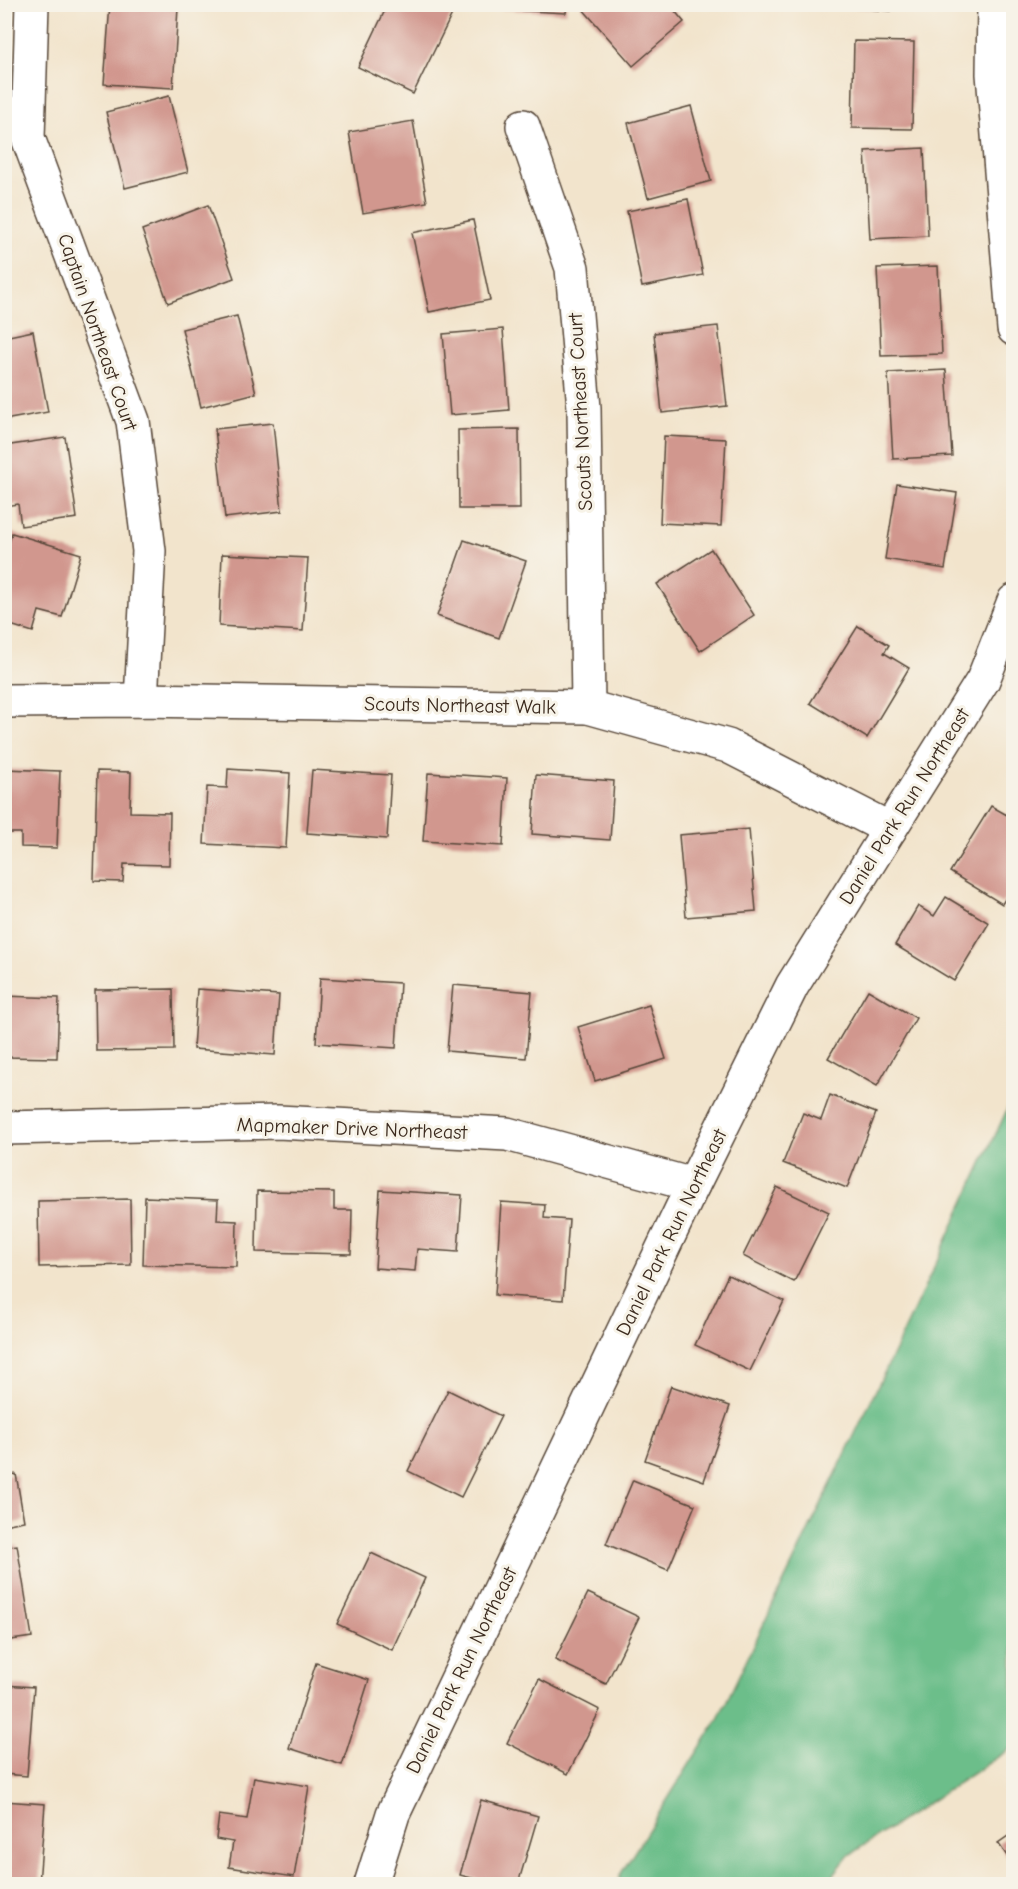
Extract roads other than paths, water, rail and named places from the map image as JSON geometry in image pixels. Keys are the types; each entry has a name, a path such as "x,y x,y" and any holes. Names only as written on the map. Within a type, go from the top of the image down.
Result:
{"street":[{"name":"Captain Northeast Court","path":"32,4 16,139 133,421 149,551 141,700"},
{"path":"994,4 993,74 1014,329"},
{"name":"Scouts Northeast Court","path":"523,126 572,268 585,408 588,707"},
{"name":"Daniel Park Run Northeast","path":"371,1884 393,1814 693,1185 792,986 982,680 1014,601"},
{"name":"Scouts Northeast Walk","path":"4,701 141,700 588,707 728,746 890,829"},
{"name":"Mapmaker Drive Northeast","path":"4,1128 278,1122 507,1134 693,1185"}]}
